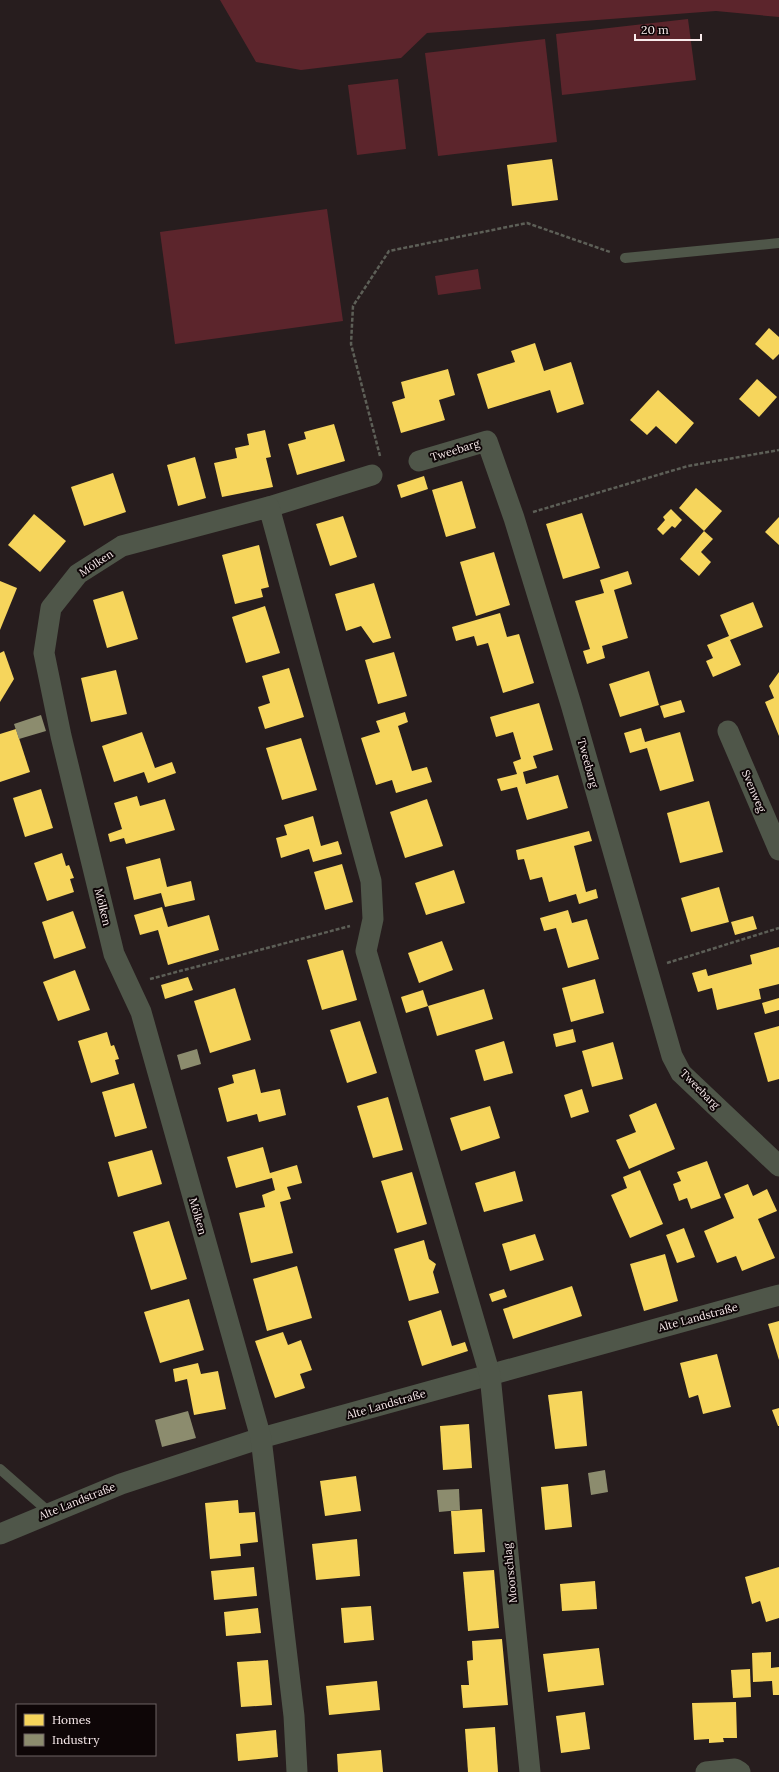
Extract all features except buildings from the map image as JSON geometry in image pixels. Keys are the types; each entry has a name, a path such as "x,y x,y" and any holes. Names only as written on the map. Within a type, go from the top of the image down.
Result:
{"street":[{"name":"Tweebarg","path":"419,461 487,440 514,518 571,704 672,1056 681,1073 779,1166"},
{"name":"Mölken","path":"261,1438 141,1012 127,986 114,954 61,736 44,653 51,608 78,574 122,546 269,507 378,472"},
{"path":"269,507 371,881 373,919 366,951 490,1374"},
{"name":"Svenweg","path":"728,731 779,850"},
{"name":"Alte Landstraße","path":"0,1534 49,1512 121,1484 261,1438 779,1295"},
{"name":"Moorschlag","path":"490,1374 530,1772"},
{"path":"261,1438 294,1716 297,1772"},
{"path":"706,1772 736,1769 740,1772"}],"lane":[{"path":"626,258 779,243"},
{"path":"0,1469 49,1512"}],"path":[{"path":"378,472 351,344 353,306 388,251 527,223 626,258"},
{"path":"514,518 688,466 779,450"},
{"path":"127,986 373,919"},
{"path":"648,969 779,928"}],"shaded area":[{"path":"220,0 779,0 779,17 716,11 427,33 401,58 301,70 256,62"},
{"path":"688,19 696,80 562,95 556,34"},
{"path":"545,39 557,142 438,156 425,53"},
{"path":"398,79 406,149 357,155 348,85"},
{"path":"327,209 343,321 175,344 160,232"},
{"path":"478,269 481,289 438,295 435,276"}]}
